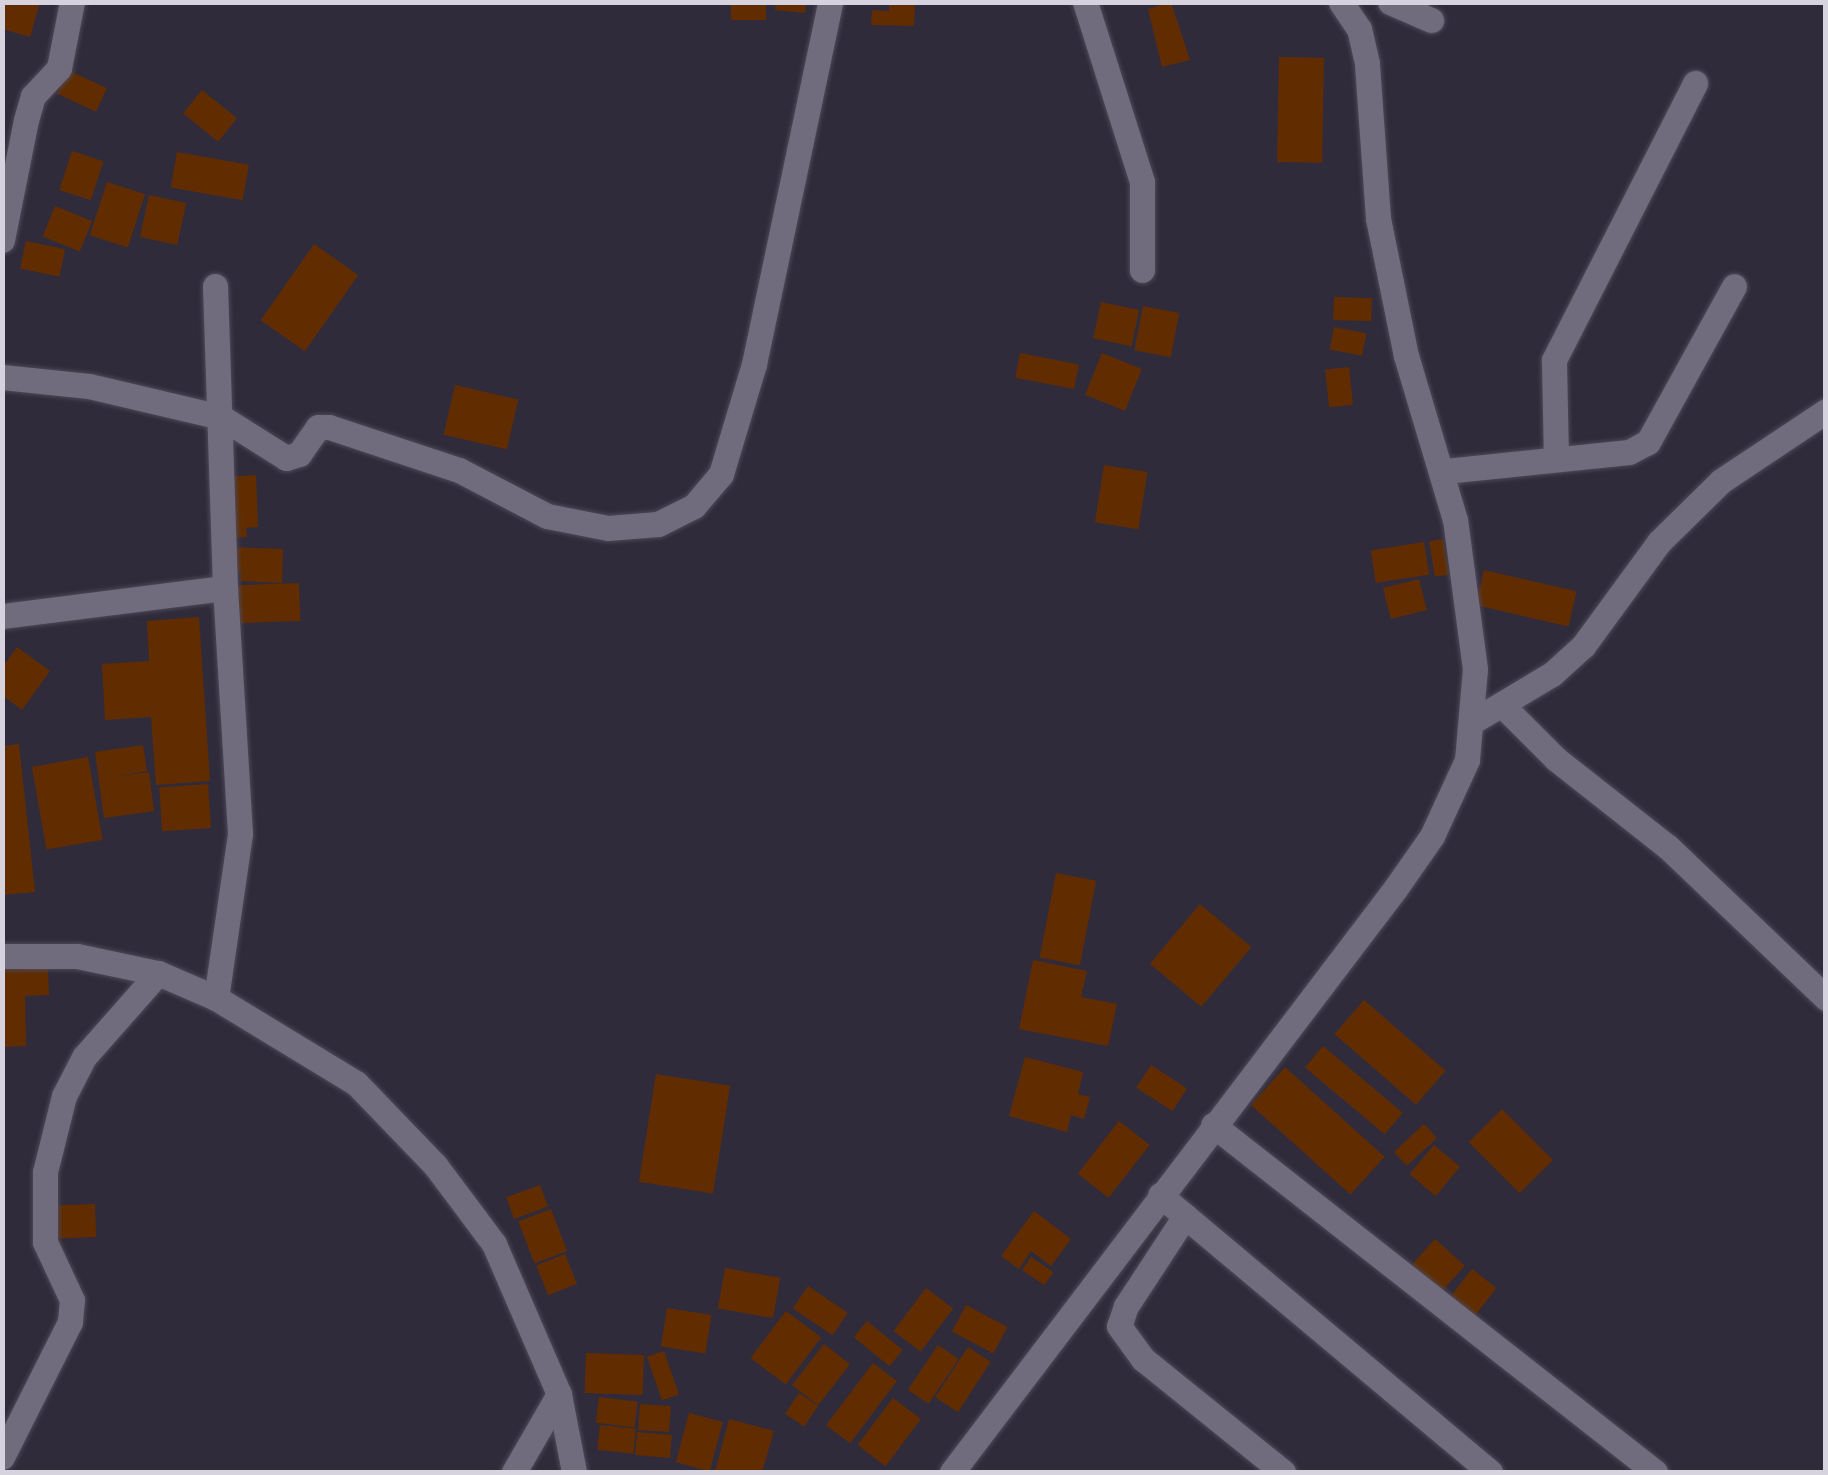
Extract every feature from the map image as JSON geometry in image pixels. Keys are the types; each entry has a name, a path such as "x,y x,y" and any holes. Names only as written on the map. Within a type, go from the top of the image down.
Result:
{"street":[{"path":"2,240 26,120 34,96 60,68 72,2"},
{"path":"2,378 90,386 221,417 286,458 299,454 318,428 329,427 458,470 547,516 608,528 658,524 694,506 722,474 754,364 830,2"},
{"path":"1085,2 1142,182 1142,270"},
{"path":"952,1472 1432,836 1467,760 1476,720 1467,600 1444,471 1406,356 1378,218 1367,63 1359,30 1341,2"},
{"path":"1390,2 1431,20"},
{"path":"1556,458 1554,360 1695,83"},
{"path":"215,286 224,588 240,834 216,998"},
{"path":"1444,471 1629,452 1648,442 1734,286"},
{"path":"1476,720 1502,706 1583,646 1688,510 1747,461 1826,411"},
{"path":"2,616 224,588"},
{"path":"1502,706 1556,759 1668,847 1826,998"},
{"path":"2,956 77,956 158,973 216,998 356,1083 434,1164 518,1287 559,1394 574,1472"},
{"path":"2,1457 70,1322 72,1300 45,1242 45,1172 64,1096 84,1057 158,973"},
{"path":"1213,1125 1654,1472"},
{"path":"1160,1195 1490,1472"},
{"path":"1185,1216 1126,1306 1119,1326 1143,1360 1283,1472"},
{"path":"514,1472 559,1394"}],"building":[{"path":"2,2 40,2 30,37 2,29"},
{"path":"731,2 766,2 766,20 731,20"},
{"path":"776,2 806,2 805,13 775,10"},
{"path":"889,2 915,2 914,26 871,25 872,10 889,11"},
{"path":"1171,2 1190,60 1162,67 1148,9"},
{"path":"1279,57 1324,58 1322,163 1277,162"},
{"path":"68,70 107,88 96,112 57,94"},
{"path":"202,90 237,118 218,142 183,113"},
{"path":"72,151 103,161 91,200 59,190"},
{"path":"177,152 249,165 243,200 171,187"},
{"path":"107,182 145,194 128,248 90,235"},
{"path":"149,195 186,203 177,245 140,237"},
{"path":"55,206 92,221 80,252 43,237"},
{"path":"26,241 65,249 59,277 20,268"},
{"path":"314,244 358,275 305,351 261,320"},
{"path":"1334,297 1372,298 1371,321 1333,320"},
{"path":"1101,302 1139,310 1131,346 1093,338"},
{"path":"1143,306 1179,313 1171,357 1134,350"},
{"path":"1334,327 1366,333 1362,356 1330,350"},
{"path":"1020,353 1079,364 1074,389 1015,378"},
{"path":"1102,353 1142,369 1125,411 1085,395"},
{"path":"1349,367 1353,405 1329,407 1325,370"},
{"path":"455,385 518,400 507,449 444,435"},
{"path":"1104,465 1147,472 1138,529 1095,522"},
{"path":"256,475 258,527 246,528 247,537 230,538 227,477"},
{"path":"1443,539 1449,575 1435,577 1429,541"},
{"path":"1424,542 1429,575 1376,583 1371,550"},
{"path":"229,547 283,549 282,583 240,581 241,573 228,572"},
{"path":"1484,570 1577,591 1568,626 1476,605"},
{"path":"1419,579 1427,610 1391,619 1383,588"},
{"path":"299,583 300,621 231,623 230,585"},
{"path":"199,617 210,781 156,785 151,717 105,720 102,664 149,661 147,621"},
{"path":"17,647 50,671 22,710 2,695 2,668"},
{"path":"19,744 35,892 2,895 2,746"},
{"path":"143,745 147,771 112,777 149,772 154,811 104,818 95,752"},
{"path":"88,757 103,840 46,850 32,767"},
{"path":"208,784 211,828 162,831 159,787"},
{"path":"1056,873 1096,881 1080,965 1040,957"},
{"path":"1200,904 1251,947 1201,1007 1150,964"},
{"path":"1033,960 1087,971 1081,997 1117,1004 1108,1046 1019,1029"},
{"path":"48,968 49,995 25,996 26,1046 2,1047 2,970"},
{"path":"1364,1000 1446,1071 1416,1105 1334,1034"},
{"path":"1323,1046 1403,1113 1385,1134 1305,1067"},
{"path":"1025,1057 1083,1072 1078,1094 1090,1097 1084,1119 1071,1115 1067,1132 1009,1116"},
{"path":"1151,1065 1187,1088 1172,1111 1136,1088"},
{"path":"1285,1067 1385,1157 1350,1195 1251,1105"},
{"path":"656,1074 730,1086 713,1193 639,1182"},
{"path":"1502,1109 1553,1160 1520,1193 1469,1142"},
{"path":"1119,1121 1150,1145 1108,1198 1078,1174"},
{"path":"1424,1124 1437,1138 1407,1166 1394,1152"},
{"path":"1434,1145 1460,1167 1436,1196 1410,1174"},
{"path":"540,1185 548,1207 514,1219 506,1197"},
{"path":"95,1204 96,1237 56,1238 55,1205"},
{"path":"551,1209 567,1251 534,1264 518,1222"},
{"path":"1034,1211 1071,1239 1051,1266 1031,1251 1019,1269 1001,1256"},
{"path":"1435,1239 1465,1266 1435,1298 1406,1272"},
{"path":"565,1254 577,1284 548,1295 536,1266"},
{"path":"1031,1257 1053,1272 1044,1285 1022,1270"},
{"path":"725,1268 780,1278 773,1318 718,1308"},
{"path":"1472,1269 1496,1288 1472,1319 1448,1300"},
{"path":"808,1286 848,1313 833,1335 793,1308"},
{"path":"926,1288 953,1308 921,1352 894,1331"},
{"path":"966,1305 1007,1327 993,1354 952,1331"},
{"path":"667,1308 711,1315 705,1354 661,1347"},
{"path":"786,1311 821,1337 786,1385 750,1358"},
{"path":"867,1321 903,1350 890,1366 854,1337"},
{"path":"824,1344 850,1364 818,1405 792,1385"},
{"path":"938,1345 959,1359 929,1404 908,1390"},
{"path":"968,1347 991,1362 958,1412 935,1397"},
{"path":"664,1351 679,1394 662,1400 647,1357"},
{"path":"586,1353 644,1355 643,1395 585,1393"},
{"path":"873,1363 897,1381 850,1443 826,1425"},
{"path":"799,1393 818,1406 804,1427 785,1414"},
{"path":"599,1397 638,1402 635,1428 596,1423"},
{"path":"893,1398 921,1419 885,1466 857,1445"},
{"path":"640,1404 671,1406 669,1432 638,1430"},
{"path":"689,1413 723,1422 710,1471 676,1462"},
{"path":"729,1419 774,1431 762,1472 715,1472"},
{"path":"600,1425 636,1429 633,1454 597,1450"},
{"path":"637,1432 672,1435 670,1458 635,1455"}]}
